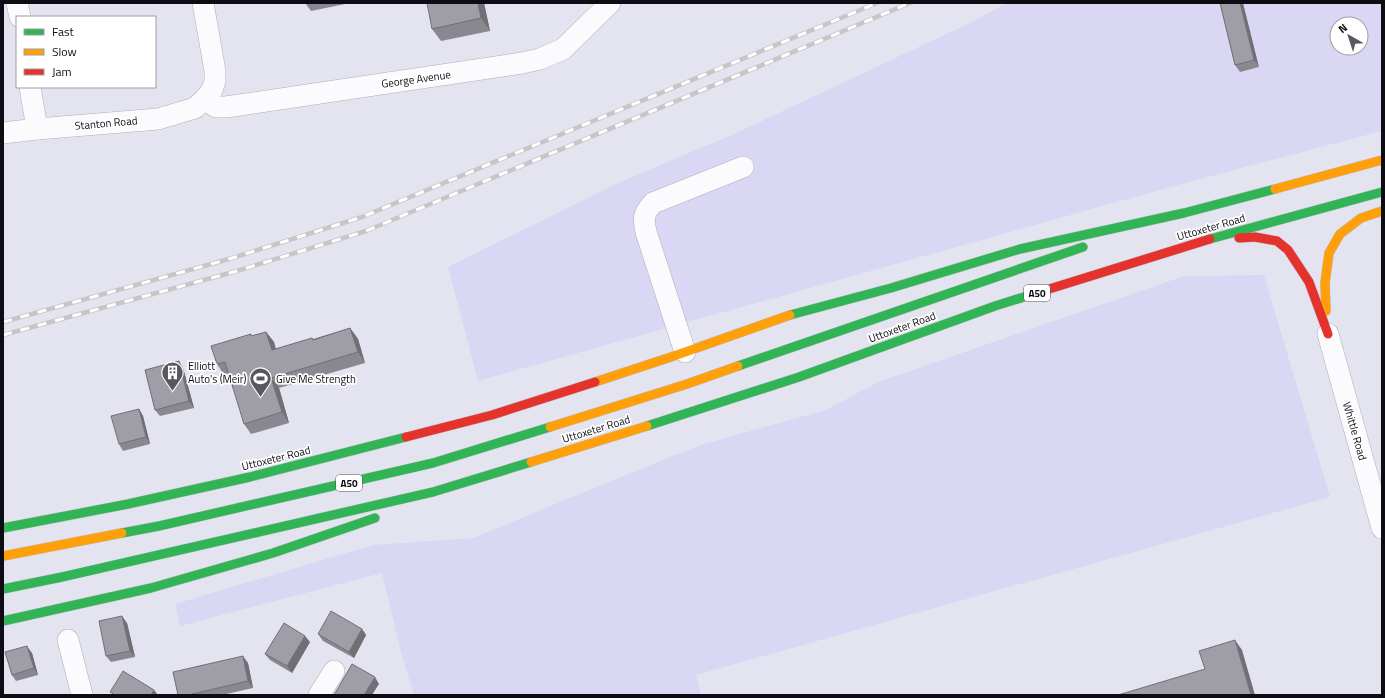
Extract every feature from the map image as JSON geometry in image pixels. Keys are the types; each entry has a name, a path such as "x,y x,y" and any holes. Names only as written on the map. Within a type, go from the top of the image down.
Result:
{"highway":[{"name":"Uttoxeter Road","path":"3,528 128,504 250,477 492,415 685,352 783,317 891,288 1020,249 1184,212 1382,160"},
{"name":"Uttoxeter Road","path":"433,492 697,411 799,377 995,306 1211,240 1382,192"},
{"path":"1328,334 1325,283 1329,253 1340,234 1361,218 1382,211"},
{"name":"A50","path":"3,556 159,526 433,463 688,384 1184,212"},
{"path":"1211,240 1255,236 1277,241 1288,250 1309,282 1328,334"},
{"name":"A50","path":"3,589 433,492"},
{"path":"4,621 150,588 273,552 372,519 433,492"}],"street":[{"path":"17,3 20,16"},
{"path":"204,3 215,81 212,90 205,99"},
{"name":"George Avenue","path":"205,99 216,107 226,108 540,59 563,49 610,3"},
{"path":"30,88 37,129"},
{"name":"Stanton Road","path":"3,133 158,119 195,108 205,99"},
{"path":"685,352 646,232 644,220 646,210 653,203 743,167"},
{"name":"Whittle Road","path":"1328,334 1382,528"},
{"path":"68,640 82,695"},
{"path":"319,695 334,671"}],"shaded area":[{"path":"1006,3 1382,3 1382,131 1174,186 478,381 448,267 618,183 734,134 974,21"},
{"path":"1264,275 1330,497 696,675 701,695 414,695 401,652 382,573 180,626 175,604 373,545 473,538 704,444 826,410 878,382 1184,276"}],"building":[{"path":"427,3 478,3 481,18 432,29"},
{"path":"1220,3 1240,3 1254,60 1235,65"},
{"path":"350,328 358,352 271,378 282,412 244,424 225,362 217,364 211,346 251,334 251,336 266,332 272,350 312,338 313,340"},
{"name":"Elliott Auto's (Meir)","path":"179,361 189,401 155,410 145,370"},
{"path":"139,409 146,437 119,444 111,416"},
{"path":"331,611 362,629 349,652 318,634"},
{"path":"122,616 130,651 106,656 99,621"},
{"path":"284,623 305,636 287,666 265,654"},
{"path":"1235,640 1251,695 1118,695 1205,669 1199,651"},
{"path":"27,646 34,668 12,675 5,652"},
{"path":"243,656 248,681 188,695 178,695 173,672"},
{"path":"352,664 375,677 364,695 334,695"},
{"path":"123,671 154,690 151,695 115,695 110,692"}],"railway":[{"path":"3,322 229,259 362,217 877,3"},
{"path":"3,335 237,271 366,231 910,3"}],"traffic: fast":[{"path":"790,315 891,288 1020,249 1184,213 1275,189"},
{"path":"1210,239 1382,192"},
{"path":"738,366 1083,247"},
{"path":"647,426 799,377 995,306 1046,290"},
{"path":"122,533 159,526 433,463 550,427"},
{"path":"3,528 128,504 250,477 406,437"},
{"path":"3,589 62,577 433,492 531,462"},
{"path":"3,621 151,588 273,553 375,518"}],"traffic: slow":[{"path":"1275,189 1382,160"},
{"path":"1326,311 1325,283 1329,253 1340,234 1361,218 1382,211"},
{"path":"595,382 790,315"},
{"path":"550,427 687,384 738,366"},
{"path":"531,462 647,426"},
{"path":"3,556 122,533"}],"traffic: jam":[{"path":"1239,238 1255,237 1277,241 1288,250 1309,282 1328,334"},
{"path":"1046,290 1210,239"},
{"path":"406,437 492,415 595,382"}],"place":[{"name":"Elliott Auto's (Meir)","path":"172,392"},
{"name":"Give Me Strength","path":"261,398"}]}
